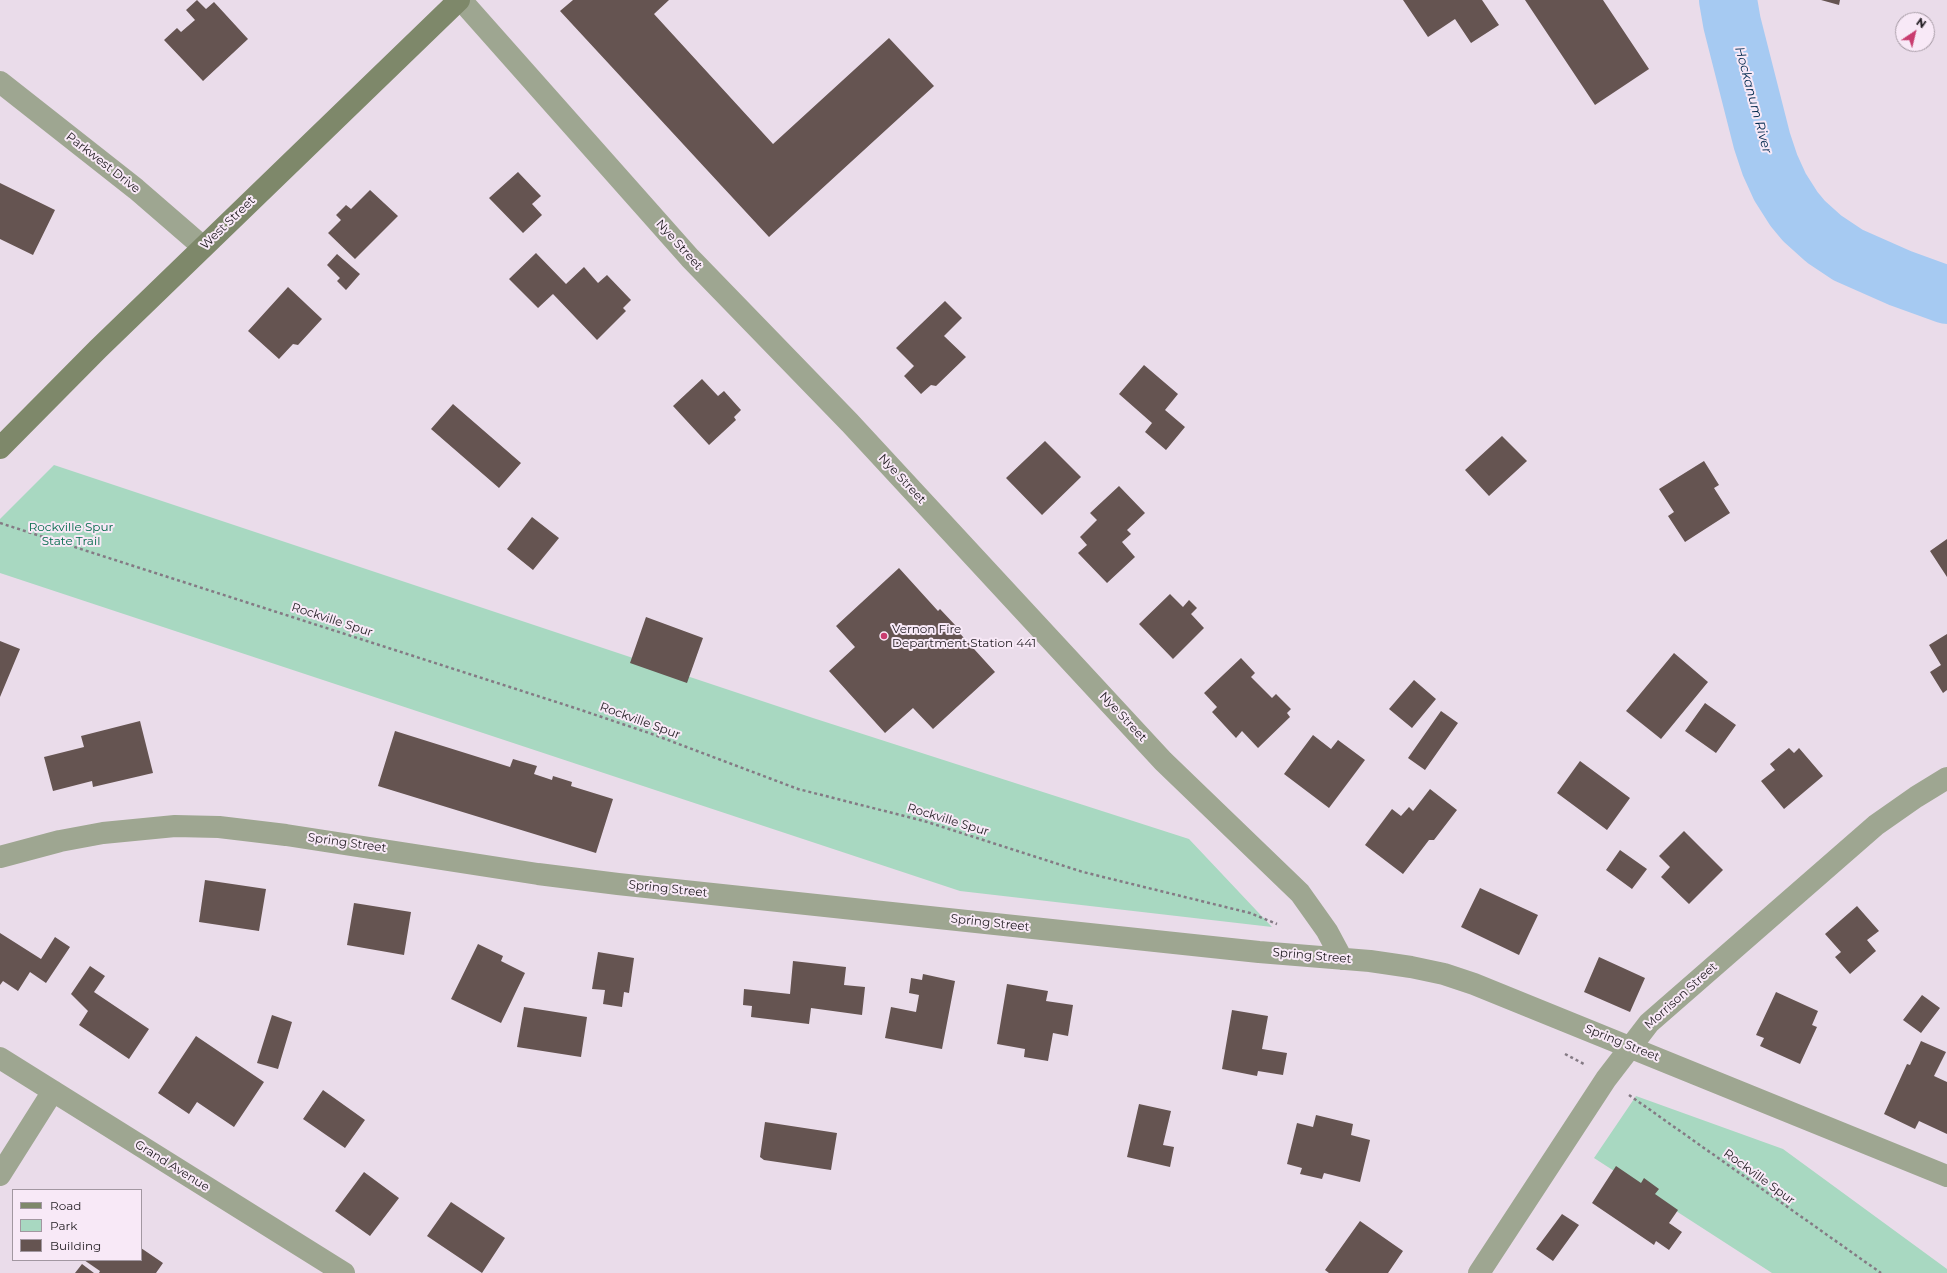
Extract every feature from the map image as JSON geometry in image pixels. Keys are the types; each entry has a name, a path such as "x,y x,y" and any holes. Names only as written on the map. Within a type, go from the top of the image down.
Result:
{"main road":[{"name":"West Street","path":"0,448 98,348 460,0"}],"street":[{"name":"Nye Street","path":"460,0 690,258 850,422 1163,761 1300,893 1316,914 1342,959"},
{"name":"Parkwest Drive","path":"0,82 136,189 203,247"},
{"name":"Morrison Street","path":"1479,1273 1575,1124 1630,1046 1649,1023 1876,825 1916,797 1947,778"},
{"name":"Spring Street","path":"0,857 60,841 102,833 175,826 219,827 286,834 538,874 618,884 1411,967 1444,974 1474,984 1630,1046 1947,1176"},
{"name":"Grand Avenue","path":"0,1058 344,1273"},
{"path":"0,1175 53,1091"}],"path":[{"name":"Rockville Spur","path":"0,523 652,734 798,789 924,821 1083,872 1250,914 1268,919 1277,924"},
{"name":"Rockville Spur","path":"1627,1094 1881,1273"}],"green space":[{"name":"Rockville Spur State Trail","path":"54,465 813,718 1189,839 1272,927 960,891 0,573 0,519"},
{"path":"1636,1096 1783,1149 1947,1269 1947,1273 1772,1273 1594,1158"}],"building":[{"path":"197,0 206,9 214,2 248,39 203,81 164,40 177,28 181,32 195,20 186,10"},
{"path":"573,0 669,0 654,14 773,144 889,38 934,86 769,237 560,11"},
{"path":"1403,0 1482,0 1499,25 1471,43 1455,19 1428,37"},
{"path":"1525,0 1603,0 1649,69 1595,105"},
{"path":"1821,0 1840,0 1839,5"},
{"path":"518,172 541,196 532,204 542,215 523,233 489,198"},
{"path":"0,183 55,210 33,255 0,239"},
{"path":"370,190 398,216 355,259 328,233 341,220 336,215 346,205 351,209"},
{"path":"536,253 566,284 584,267 598,283 607,275 631,300 623,308 626,311 597,340 553,294 538,308 509,279"},
{"path":"337,254 360,274 346,290 337,281 340,278 327,265"},
{"path":"288,287 322,319 298,345 293,344 279,359 248,331"},
{"path":"945,301 962,318 944,336 966,357 936,386 931,385 921,394 904,376 914,366 896,348"},
{"path":"1144,365 1178,394 1165,410 1185,427 1166,450 1145,432 1152,423 1119,394"},
{"path":"702,379 718,396 724,391 741,410 734,417 736,420 709,445 673,406"},
{"path":"453,404 521,463 499,488 431,429"},
{"path":"1502,436 1527,461 1489,496 1465,470"},
{"path":"1045,441 1081,477 1042,515 1006,478"},
{"path":"1704,461 1719,485 1714,488 1730,513 1685,542 1668,516 1674,512 1659,489"},
{"path":"1119,486 1145,513 1127,530 1131,534 1122,542 1135,557 1107,583 1078,553 1087,545 1080,537 1097,520 1090,513"},
{"path":"532,517 559,538 533,570 507,549"},
{"path":"1947,539 1947,577 1930,551"},
{"path":"899,568 938,611 940,609 956,626 954,627 995,672 933,729 913,708 885,733 829,671 855,647 836,626"},
{"path":"1170,594 1183,607 1189,600 1197,608 1191,614 1204,628 1173,659 1139,624"},
{"path":"646,617 703,638 687,683 630,663"},
{"path":"1947,634 1947,690 1943,693 1930,672 1941,665 1929,645"},
{"path":"0,641 20,649 0,697"},
{"path":"1674,653 1708,682 1661,739 1626,711"},
{"path":"1241,658 1255,673 1251,677 1272,698 1276,694 1291,709 1287,713 1290,717 1258,748 1242,731 1236,738 1212,712 1217,707 1204,693"},
{"path":"1414,680 1436,699 1412,728 1389,709"},
{"path":"1705,703 1736,725 1716,753 1685,731"},
{"path":"1441,711 1458,723 1425,770 1408,758"},
{"path":"140,721 153,773 93,787 92,781 53,791 44,757 84,747 81,736"},
{"path":"395,731 510,767 513,759 537,766 534,774 552,780 553,776 572,782 571,786 613,799 596,853 378,786"},
{"path":"1313,735 1331,749 1338,740 1365,760 1329,808 1284,774"},
{"path":"1789,748 1794,753 1799,748 1823,776 1784,809 1761,781 1775,770 1770,764"},
{"path":"1580,761 1630,798 1607,830 1557,793"},
{"path":"1430,789 1457,810 1434,840 1429,840 1403,874 1365,845 1392,809 1401,816 1409,807 1413,811"},
{"path":"1684,831 1723,870 1689,904 1661,877 1670,867 1659,856"},
{"path":"1620,850 1647,869 1632,889 1606,870"},
{"path":"205,880 266,889 259,931 199,922"},
{"path":"1480,888 1538,915 1519,955 1461,927"},
{"path":"354,903 411,912 404,955 347,945"},
{"path":"1857,906 1879,931 1867,940 1876,951 1850,974 1835,957 1841,952 1825,934"},
{"path":"0,933 41,959 55,937 70,947 46,983 30,972 18,991 3,981 0,985"},
{"path":"478,944 503,956 501,961 525,973 501,1023 451,999"},
{"path":"598,952 634,958 629,993 624,992 622,1007 603,1004 605,990 592,989"},
{"path":"1599,957 1645,978 1630,1012 1584,992"},
{"path":"793,961 846,967 844,985 865,987 862,1015 811,1008 809,1024 751,1017 752,1006 743,1005 744,989 790,994"},
{"path":"90,966 105,976 94,992 149,1029 129,1059 79,1025 88,1011 71,994"},
{"path":"923,974 955,981 942,1049 885,1038 891,1007 916,1012 919,995 909,993 911,978 922,980"},
{"path":"1007,984 1048,991 1046,1001 1073,1005 1068,1036 1053,1033 1048,1061 1024,1057 1025,1049 997,1044"},
{"path":"1776,992 1818,1011 1812,1025 1817,1027 1800,1064 1760,1046 1764,1038 1756,1035"},
{"path":"1922,995 1940,1008 1921,1033 1903,1020"},
{"path":"524,1007 587,1017 581,1057 517,1047"},
{"path":"1232,1010 1268,1016 1262,1049 1287,1053 1283,1075 1258,1071 1257,1076 1222,1069"},
{"path":"272,1015 292,1022 278,1069 257,1063"},
{"path":"196,1036 264,1082 234,1127 197,1102 189,1114 158,1093"},
{"path":"1921,1041 1946,1052 1934,1076 1947,1082 1947,1134 1919,1121 1915,1129 1884,1114 1907,1064 1910,1065"},
{"path":"323,1090 365,1120 345,1148 303,1119"},
{"path":"1139,1104 1171,1111 1163,1145 1174,1147 1170,1167 1127,1157"},
{"path":"1316,1115 1353,1124 1351,1135 1370,1140 1360,1182 1324,1173 1322,1179 1300,1174 1302,1168 1287,1164 1297,1123 1313,1127"},
{"path":"765,1122 837,1133 831,1170 764,1160 760,1157"},
{"path":"1616,1166 1641,1183 1644,1178 1659,1189 1655,1194 1678,1210 1669,1223 1682,1232 1669,1250 1656,1241 1654,1245 1592,1203"},
{"path":"364,1172 399,1198 370,1236 335,1211"},
{"path":"451,1202 505,1238 482,1273 427,1236"},
{"path":"1562,1214 1579,1225 1553,1261 1536,1249"},
{"path":"1360,1221 1403,1251 1388,1273 1329,1273 1325,1270"},
{"path":"142,1249 163,1263 156,1273 99,1273 100,1271 85,1261 142,1261"},
{"path":"82,1264 94,1273 75,1273"}],"waterway":[{"name":"Hockanum River","path":"1728,0 1732,23 1762,141 1770,165 1780,187 1794,209 1804,221 1824,239 1848,255 1900,278 1947,295"}],"place":[{"name":"Vernon Fire Department Station 441","path":"884,636"}]}
